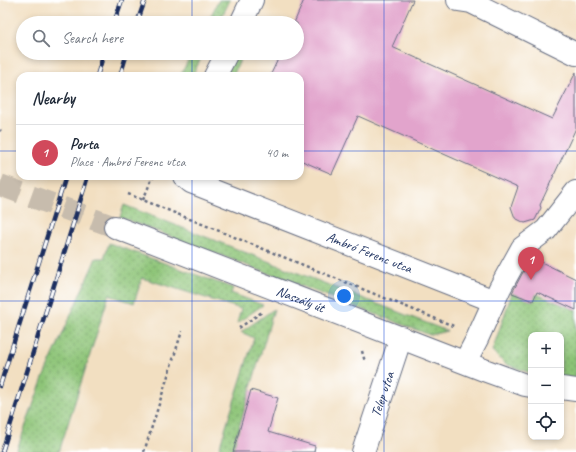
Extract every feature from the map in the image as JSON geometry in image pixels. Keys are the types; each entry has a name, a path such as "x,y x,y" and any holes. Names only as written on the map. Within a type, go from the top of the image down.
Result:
{"street":[{"path":"244,16 252,0"},
{"path":"458,0 471,2 576,54"},
{"path":"218,72 224,60"},
{"name":"Ambró Ferenc utca","path":"189,180 494,301"},
{"path":"465,362 494,301 522,248 546,230 576,192"},
{"name":"Naszály út","path":"115,228 518,383 528,385"},
{"name":"Telep utca","path":"363,452 401,337"},
{"path":"564,388 576,390"}],"path":[{"path":"143,200 151,180"},
{"path":"128,194 450,323 477,339"},
{"path":"239,328 268,308"},
{"path":"144,452 182,331"}],"green space":[{"path":"219,0 230,0 222,16 211,16"},
{"path":"188,60 200,60 194,72 182,72"},
{"path":"232,60 240,60 235,72 227,72"},
{"path":"124,205 447,331 430,335 120,217"},
{"path":"109,243 233,288 231,293 263,305 237,323 241,309 142,278 134,303 109,295 59,452 16,452 43,378 96,258 104,258"},
{"path":"512,293 532,301 536,294 576,310 576,379 564,377 564,332 528,332 528,372 505,364 492,351"},
{"path":"274,309 232,452 218,452 254,338 241,332"}],"building":[{"path":"304,0 413,0 392,47 552,119 576,72 576,128 540,205 541,208 535,220 525,223 515,218 511,207 518,187 358,116 332,174 304,162 304,72 272,72 278,60 304,60 304,16 297,16"},
{"path":"531,257 576,279 576,310 537,292 533,301 512,293"},
{"path":"251,390 278,398 268,432 315,446 314,452 233,452"}],"tunnel":[{"path":"0,185 115,227"}],"railway":[{"path":"116,16 122,0"},
{"path":"139,16 145,0"},
{"path":"98,72 102,60"},
{"path":"121,72 125,60"},
{"path":"0,386 65,180"},
{"path":"2,452 87,180"}],"place":[{"name":"Porta","path":"531,280"}]}
